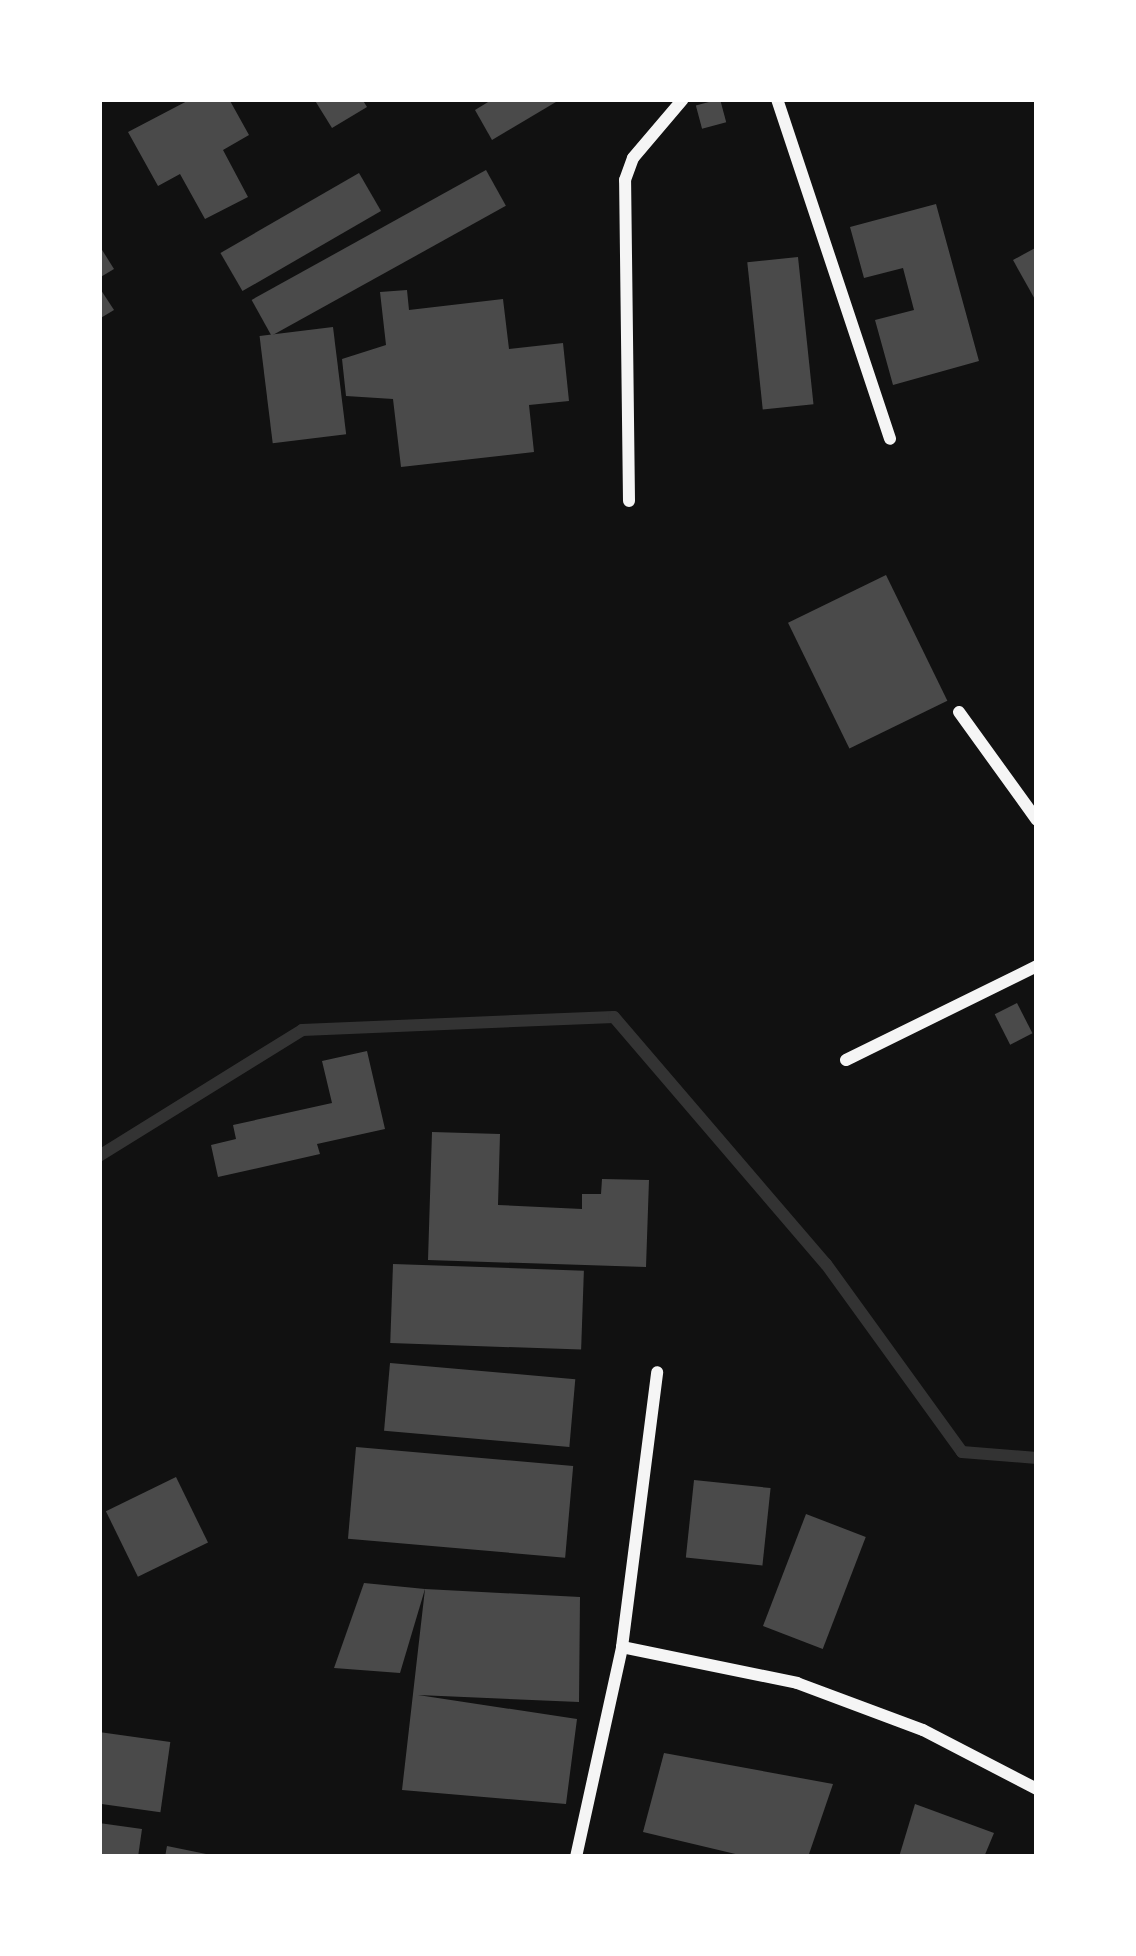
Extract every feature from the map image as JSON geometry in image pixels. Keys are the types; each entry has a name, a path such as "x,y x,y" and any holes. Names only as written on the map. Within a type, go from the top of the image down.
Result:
{"street":[{"path":"629,501 625,180 633,158 683,99"},
{"path":"777,99 890,439"},
{"path":"959,712 1037,820"},
{"path":"846,1060 1037,966"},
{"path":"576,1857 622,1647 657,1372"},
{"path":"622,1647 797,1684 923,1730 1037,1789"}],"building":[{"path":"191,99 229,99 249,135 223,150 248,197 205,219 180,174 158,186 128,132"},
{"path":"314,99 362,99 367,107 332,128"},
{"path":"493,99 561,99 492,140 475,110"},
{"path":"720,99 726,122 702,129 696,105"},
{"path":"486,170 506,206 271,336 252,300"},
{"path":"359,173 381,211 242,291 220,253"},
{"path":"936,204 979,361 893,385 875,320 914,310 903,268 864,278 850,227"},
{"path":"99,245 114,269 99,278"},
{"path":"1037,247 1037,303 1013,260"},
{"path":"798,257 813,404 763,410 747,262"},
{"path":"99,287 114,310 99,319"},
{"path":"407,290 409,310 503,299 509,349 563,343 569,401 529,405 534,452 401,467 393,399 346,396 342,359 386,345 380,292"},
{"path":"333,327 346,434 273,443 260,336"},
{"path":"886,575 947,701 849,749 788,623"},
{"path":"1017,1003 1032,1033 1010,1045 995,1014"},
{"path":"367,1051 385,1129 317,1144 320,1154 218,1177 211,1145 236,1139 233,1125 332,1103 322,1061"},
{"path":"432,1132 500,1134 498,1205 582,1209 582,1194 601,1194 602,1179 649,1180 646,1267 428,1260"},
{"path":"393,1264 584,1271 581,1350 390,1343"},
{"path":"390,1363 575,1379 569,1447 384,1431"},
{"path":"356,1447 573,1466 565,1558 348,1539"},
{"path":"176,1477 208,1543 138,1577 106,1511"},
{"path":"694,1480 771,1488 762,1566 686,1558"},
{"path":"806,1514 866,1537 823,1649 763,1626"},
{"path":"364,1583 425,1589 400,1673 334,1668"},
{"path":"425,1589 580,1597 579,1702 418,1695 577,1719 566,1804 402,1790"},
{"path":"99,1732 170,1742 160,1812 99,1804"},
{"path":"664,1753 833,1784 808,1857 748,1857 643,1832"},
{"path":"915,1804 994,1833 984,1857 899,1857"},
{"path":"99,1823 142,1829 138,1857 99,1857"},
{"path":"167,1846 211,1855 211,1857 165,1857"}],"waterway":[{"path":"99,1156 302,1030 614,1017 826,1264 962,1452 1037,1458"}]}
